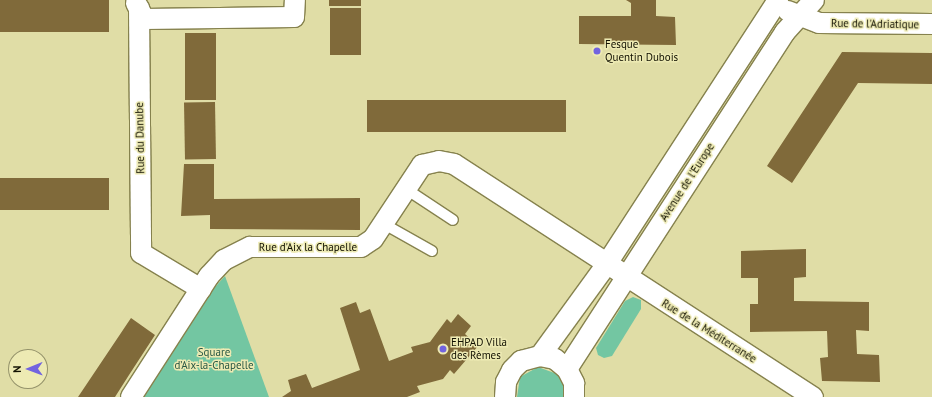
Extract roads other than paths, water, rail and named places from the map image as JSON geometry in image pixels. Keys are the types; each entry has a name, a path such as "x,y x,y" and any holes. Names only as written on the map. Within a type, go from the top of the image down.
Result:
{"street":[{"name":"Rue du Danube","path":"137,10 144,19 294,18 294,0"},
{"name":"Avenue de l'Europe","path":"567,369 785,32 814,0"},
{"name":"Rue de l'Adriatique","path":"774,2 819,23 932,24"},
{"path":"540,356 606,265 774,2"},
{"name":"Rue du Danube","path":"137,10 141,254 201,289"},
{"name":"Rue d'Aix la Chapelle","path":"131,397 201,289 224,260 250,247 361,247 373,239 422,165 439,161 454,164 606,265"},
{"name":"Rue de la Méditerranée","path":"606,265 813,397"},
{"path":"505,397 506,382 512,370 521,361 540,356 555,359 567,369 576,395"}],"lane":[{"path":"406,189 453,220"},
{"path":"384,224 432,251"}],"place":[{"name":"Fesque Quentin Dubois","path":"597,51"},
{"name":"EHPAD Villa des Rèmes","path":"443,349"}],"park label":[{"name":"Square d’Aix-la-Chapelle","path":"214,359"}]}
